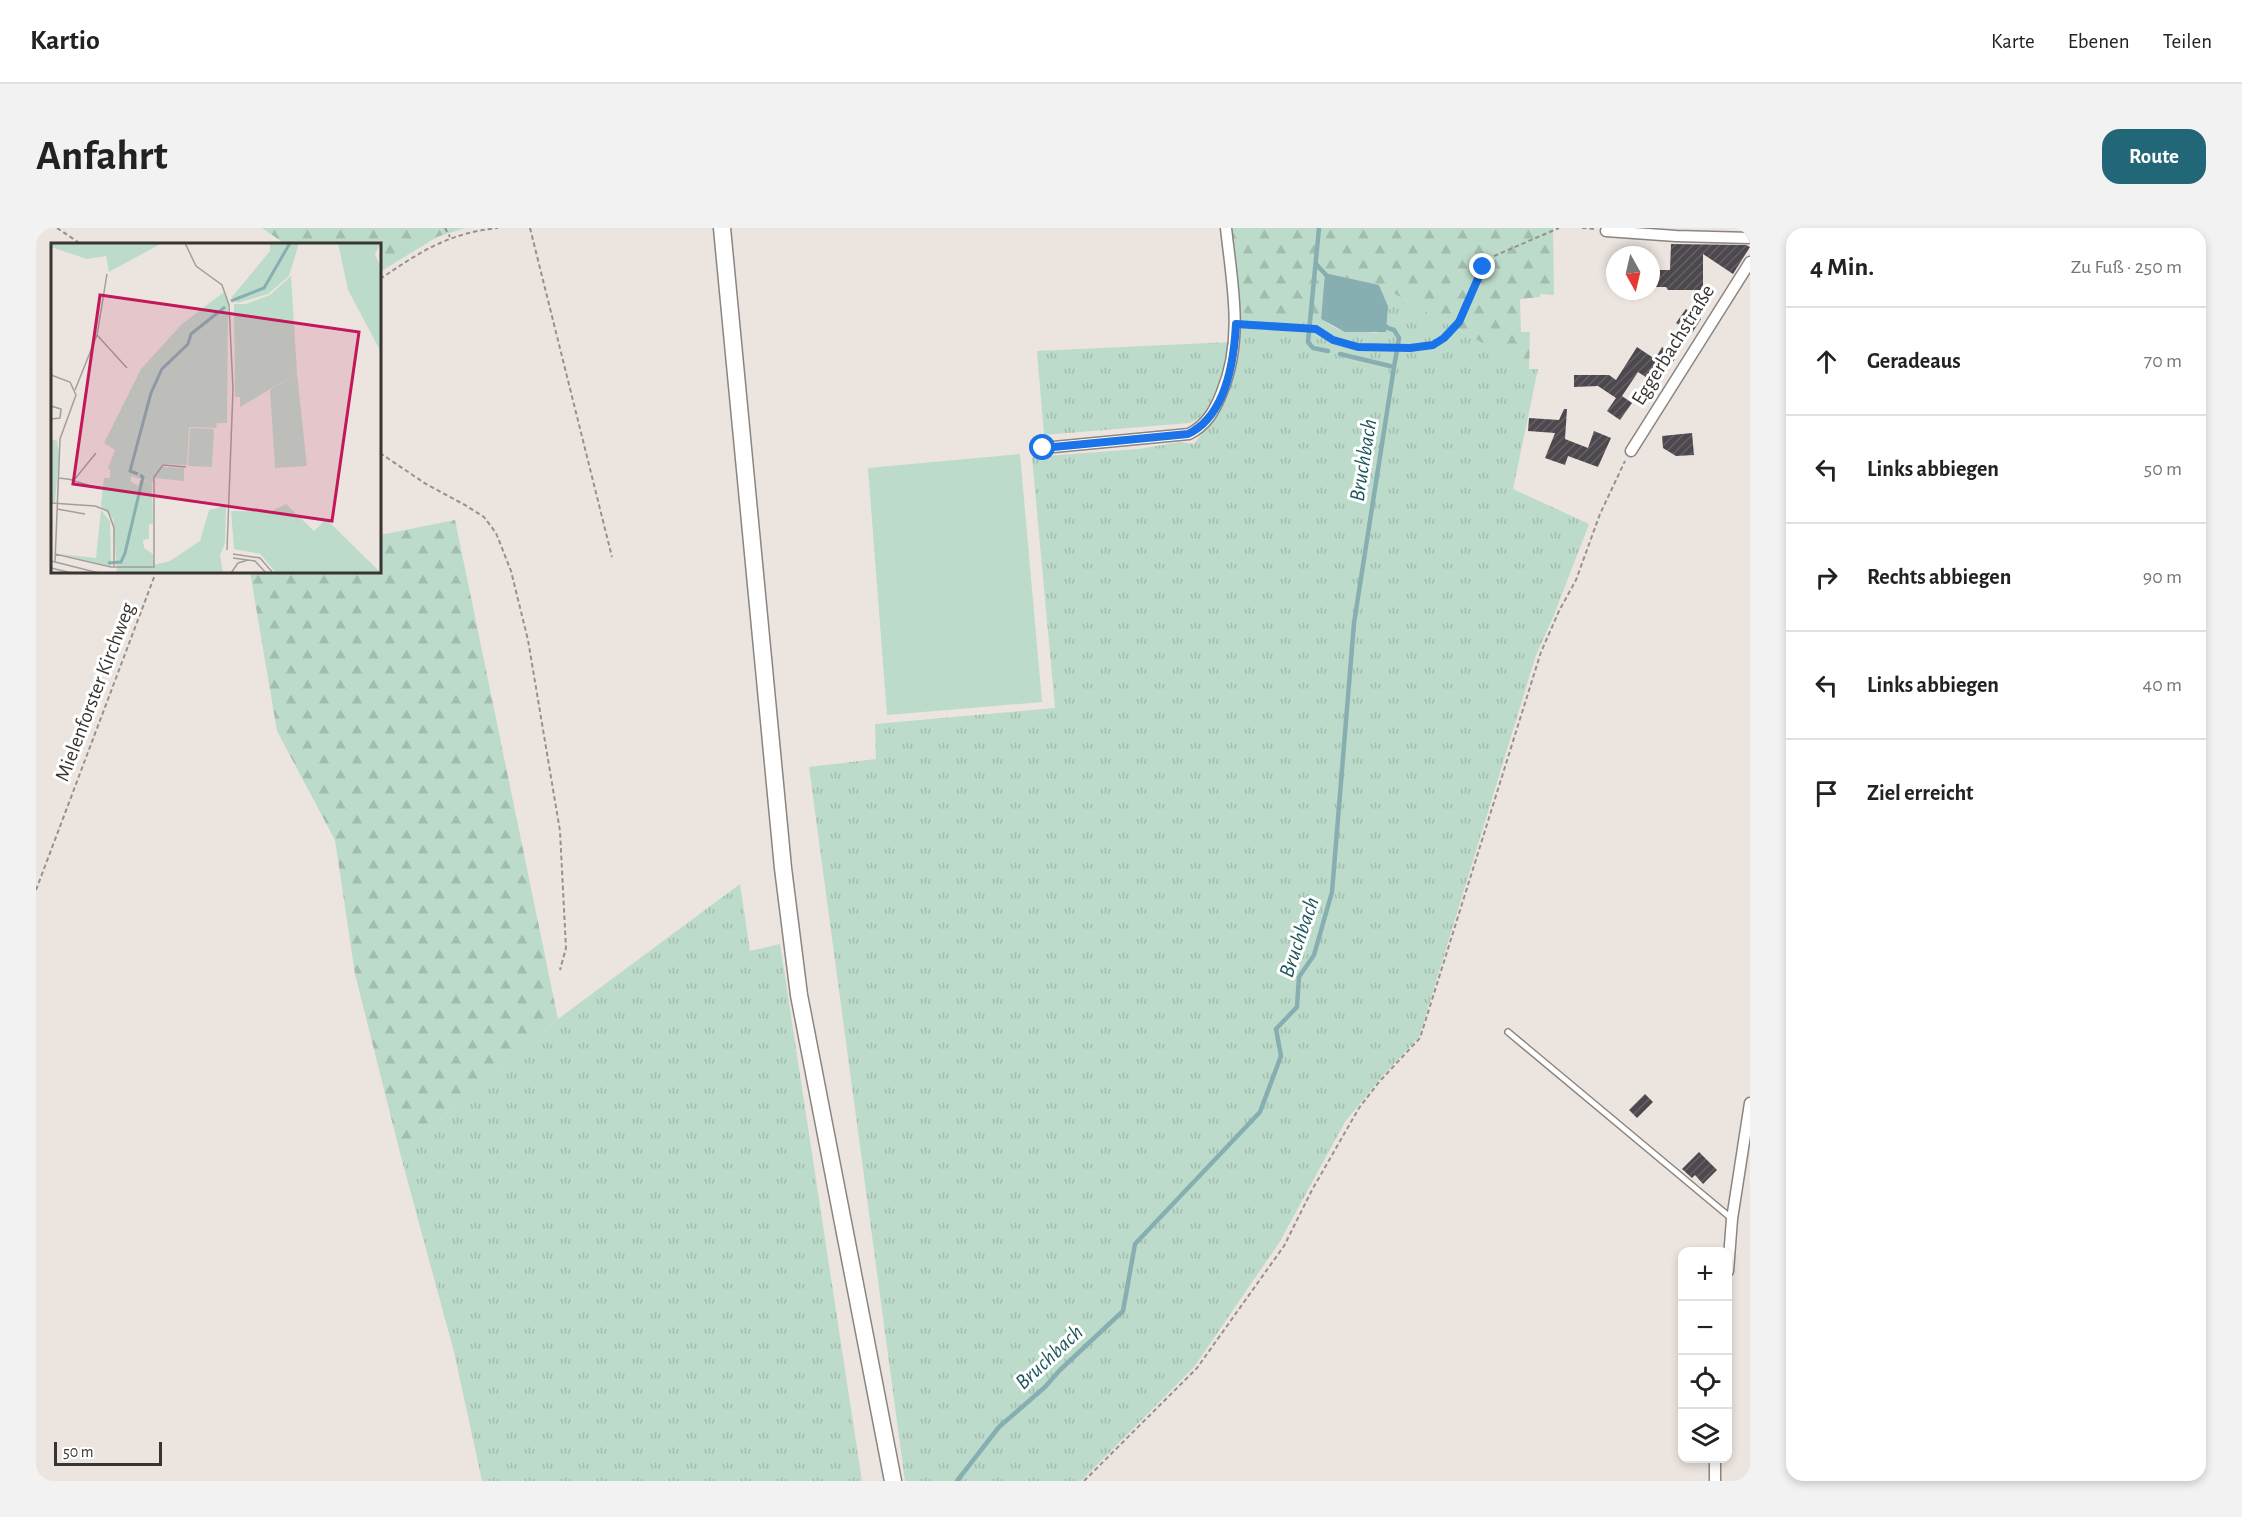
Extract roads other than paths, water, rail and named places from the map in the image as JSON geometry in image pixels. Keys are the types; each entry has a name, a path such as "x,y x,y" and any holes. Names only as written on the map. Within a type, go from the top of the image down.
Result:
{"main road":[{"path":"722,228 782,856 799,995 892,1481"}],"street":[{"path":"1036,445 1043,448 1188,434 1198,429 1209,418 1228,377 1234,349 1236,324 1226,228"},
{"path":"1606,231 1750,238"},
{"name":"Eggerbachstraße","path":"1631,451 1750,262"},
{"path":"1730,1247 1750,1103"},
{"path":"1715,1463 1715,1481"}],"lane":[{"path":"1508,1032 1732,1219"}],"water":[{"path":"1325,273 1379,285 1388,306 1386,332 1345,332 1321,319"}],"waterway":[{"name":"Bruchbach","path":"1319,228 1308,342 1313,348 1328,351"},
{"path":"1316,264 1327,276"},
{"path":"1383,324 1394,330 1399,338 1394,367"},
{"name":"Bruchbach","path":"957,1481 999,1427 1045,1387 1123,1311 1135,1244 1260,1112 1281,1056 1276,1029 1297,1007 1299,977 1314,955 1332,892 1354,623 1394,367 1340,354"}]}
